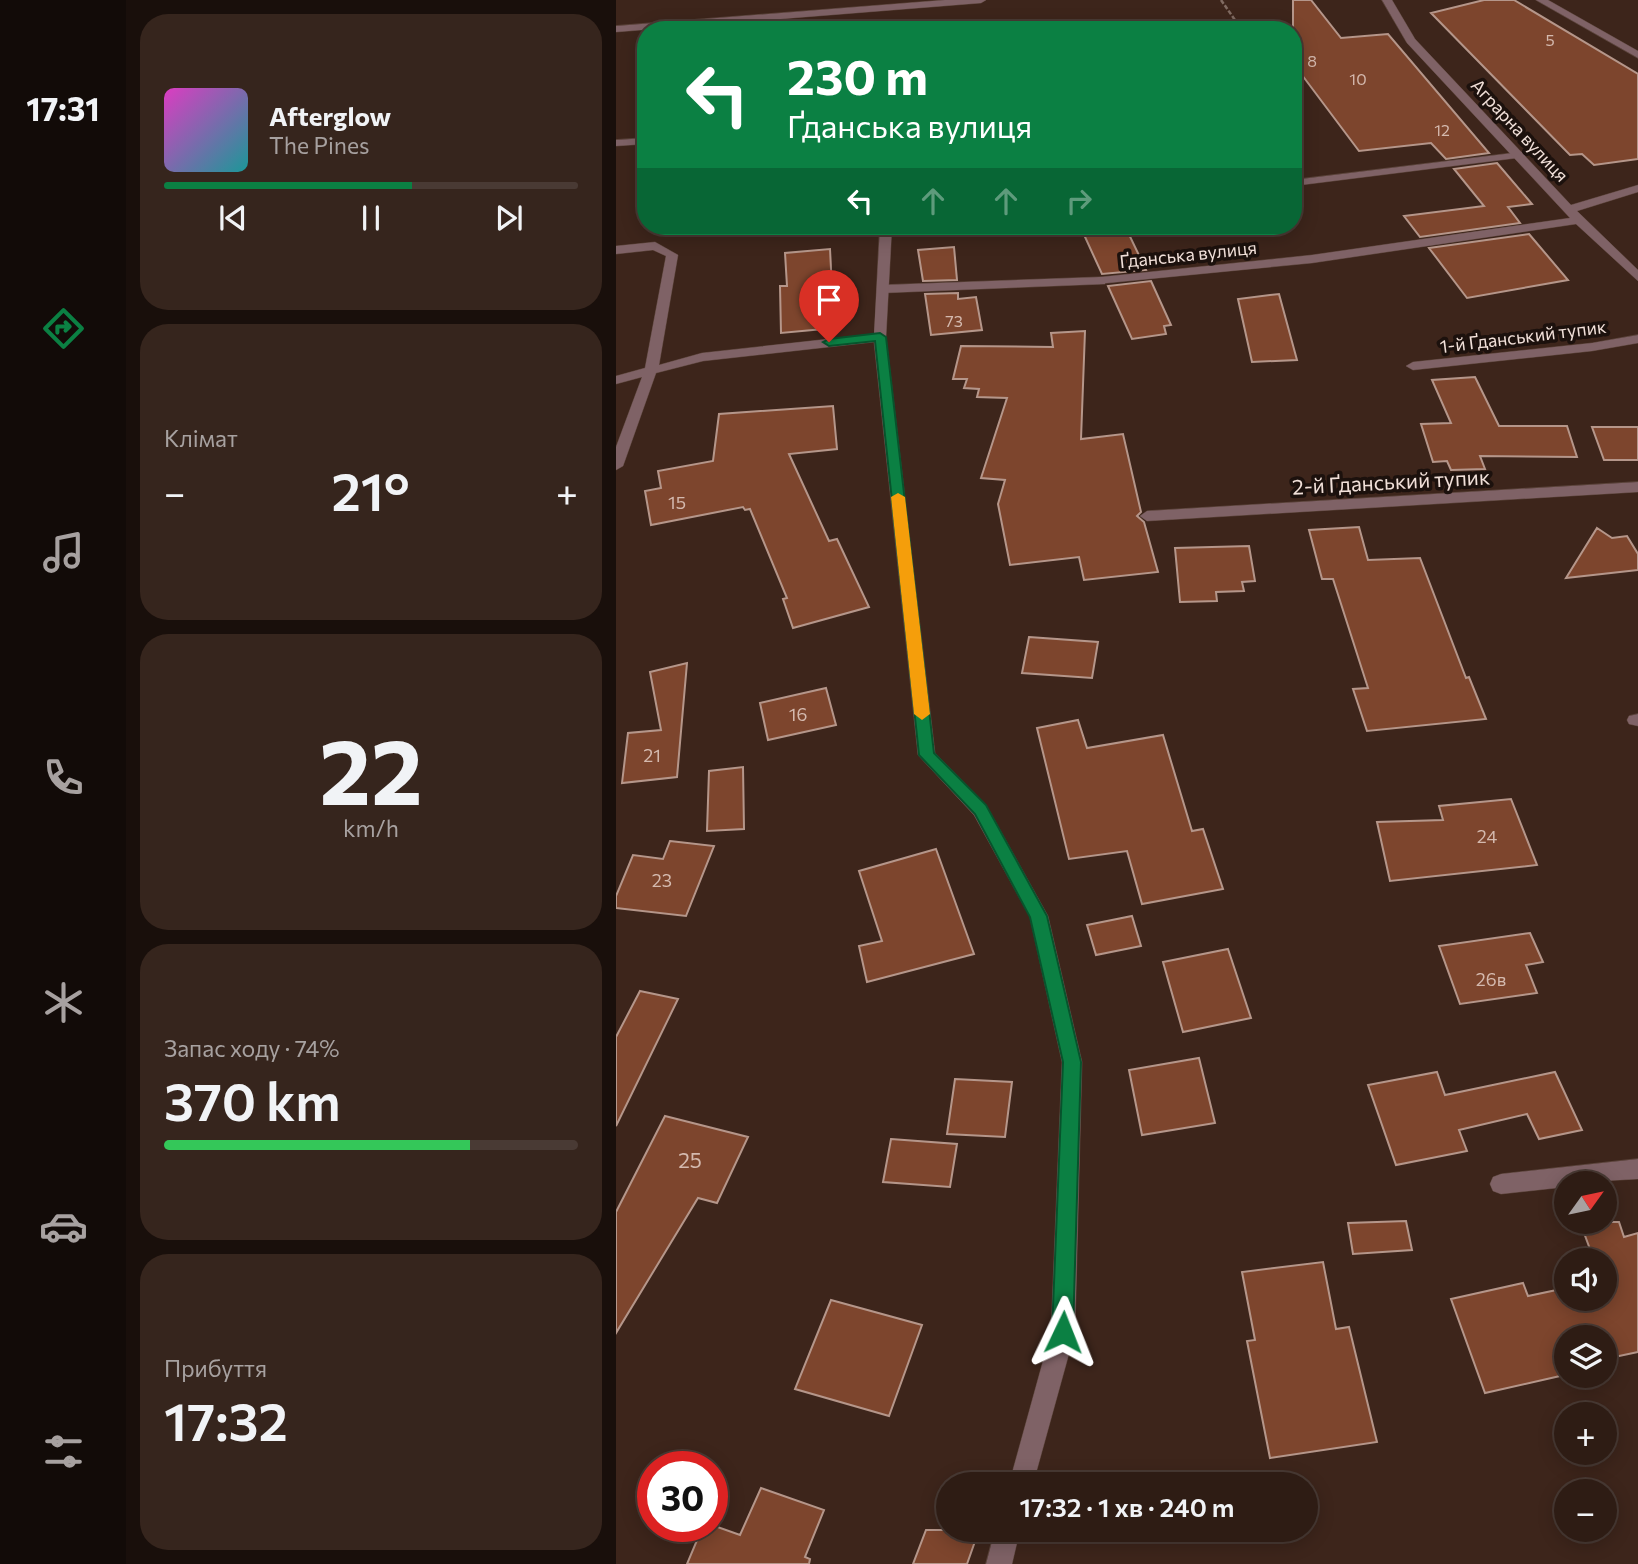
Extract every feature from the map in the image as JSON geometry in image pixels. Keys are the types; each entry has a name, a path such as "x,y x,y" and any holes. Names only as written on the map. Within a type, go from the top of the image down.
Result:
{"street":[{"path":"717,21 981,0"},
{"path":"1387,0 1394,0"},
{"name":"Аграрна вулиця","path":"1387,0 1411,41 1521,155 1579,220 1638,276"},
{"path":"1541,0 1638,55"},
{"path":"616,29 637,27"},
{"path":"616,143 637,142"},
{"path":"1302,182 1521,155"},
{"path":"1570,209 1638,188"},
{"name":"Ґданська вулиця","path":"883,289 1101,281 1312,259 1579,220"},
{"path":"886,235 880,337 927,755 980,810 1039,916 1072,1062 1063,1332 1024,1472"},
{"path":"616,250 655,246 672,255 652,370 616,466"},
{"path":"616,380 702,357 880,337"},
{"name":"1-й Ґданський тупик","path":"1413,366 1592,347 1638,339"},
{"name":"2-й Ґданський тупик","path":"1147,516 1638,487"},
{"path":"1502,1184 1638,1170"},
{"path":"999,1564 1005,1542"}],"path":[{"path":"1221,0 1236,21"}],"building":[{"path":"1293,0 1311,0 1341,38 1388,34 1489,153 1446,159 1431,143 1359,151 1302,75 1302,21 1293,21"},
{"path":"1484,0 1514,0 1638,74 1638,159 1594,165 1582,154 1570,155 1431,13"},
{"path":"1497,163 1532,204 1508,207 1520,223 1420,237 1404,216 1484,206 1454,169"},
{"path":"1529,234 1568,280 1467,298 1429,248"},
{"path":"1084,235 1129,235 1146,270 1102,274"},
{"path":"954,247 957,280 923,281 918,250"},
{"path":"830,249 834,328 781,333 780,286 787,286 785,253"},
{"path":"1151,281 1171,325 1164,326 1166,334 1132,339 1108,286"},
{"path":"958,293 958,299 976,297 982,330 931,335 925,294"},
{"path":"1279,294 1297,360 1252,362 1238,299"},
{"path":"1085,331 1081,439 1123,434 1141,512 1137,516 1144,522 1158,572 1084,580 1079,557 1010,565 998,504 1005,480 981,478 1007,398 977,397 979,389 964,388 967,379 953,379 961,346 1053,347 1051,333"},
{"path":"1475,377 1499,426 1567,426 1577,457 1480,456 1485,469 1451,470 1447,461 1433,462 1421,424 1451,423 1432,380"},
{"path":"833,406 837,449 789,454 829,541 837,539 869,607 793,628 783,599 787,598 750,509 745,510 743,507 651,525 645,491 661,488 658,471 713,461 719,414"},
{"path":"1592,427 1638,427 1638,460 1604,460"},
{"path":"1359,527 1368,560 1420,558 1466,678 1469,677 1486,719 1367,731 1353,689 1368,688 1333,579 1322,579 1309,530"},
{"path":"1597,528 1612,538 1627,536 1638,554 1638,570 1566,578"},
{"path":"1249,546 1255,581 1242,582 1244,591 1216,592 1217,601 1180,602 1175,548"},
{"path":"1029,637 1098,642 1092,678 1022,673"},
{"path":"687,663 677,777 622,783 628,733 661,730 650,672"},
{"path":"826,688 836,725 768,740 760,703"},
{"path":"1078,720 1087,748 1163,735 1192,831 1203,829 1223,889 1142,904 1127,851 1069,859 1037,728"},
{"path":"743,767 744,829 707,831 709,771"},
{"path":"1511,799 1537,865 1390,881 1377,822 1443,820 1439,806"},
{"path":"670,841 714,846 686,916 616,908 616,896 633,855 663,859"},
{"path":"936,849 974,954 867,982 859,946 882,941 859,871"},
{"path":"1132,916 1141,946 1096,955 1087,925"},
{"path":"1530,933 1543,962 1526,965 1537,993 1460,1004 1439,946"},
{"path":"1228,949 1251,1018 1183,1032 1163,962"},
{"path":"640,991 678,999 616,1126 616,1037"},
{"path":"1199,1058 1215,1123 1142,1135 1129,1070"},
{"path":"1437,1072 1445,1095 1555,1072 1582,1130 1539,1139 1527,1114 1459,1130 1467,1151 1396,1165 1368,1085"},
{"path":"955,1079 1012,1082 1005,1137 947,1134"},
{"path":"665,1116 748,1137 717,1203 698,1198 616,1333 616,1212"},
{"path":"891,1139 957,1144 950,1187 883,1182"},
{"path":"1406,1221 1412,1250 1353,1254 1348,1223"},
{"path":"1617,1222 1624,1237 1638,1233 1638,1352 1617,1356 1617,1325 1554,1325 1554,1377 1485,1393 1451,1299 1523,1283 1528,1296 1554,1291 1554,1311 1617,1311 1617,1248 1590,1248 1584,1234 1617,1234"},
{"path":"1323,1262 1336,1329 1349,1327 1377,1442 1270,1458 1247,1341 1255,1340 1242,1272"},
{"path":"831,1300 922,1325 889,1416 795,1389"},
{"path":"761,1488 824,1510 805,1557 810,1559 809,1564 687,1564 696,1542 728,1542 728,1531 740,1535"},
{"path":"926,1530 936,1530 936,1542 975,1542 967,1564 913,1564"}],"slow traffic":[{"path":"898,497 922,714"}],"route":[{"path":"829,342 880,337 927,755 980,810 1039,916 1072,1062 1063,1332"}]}
